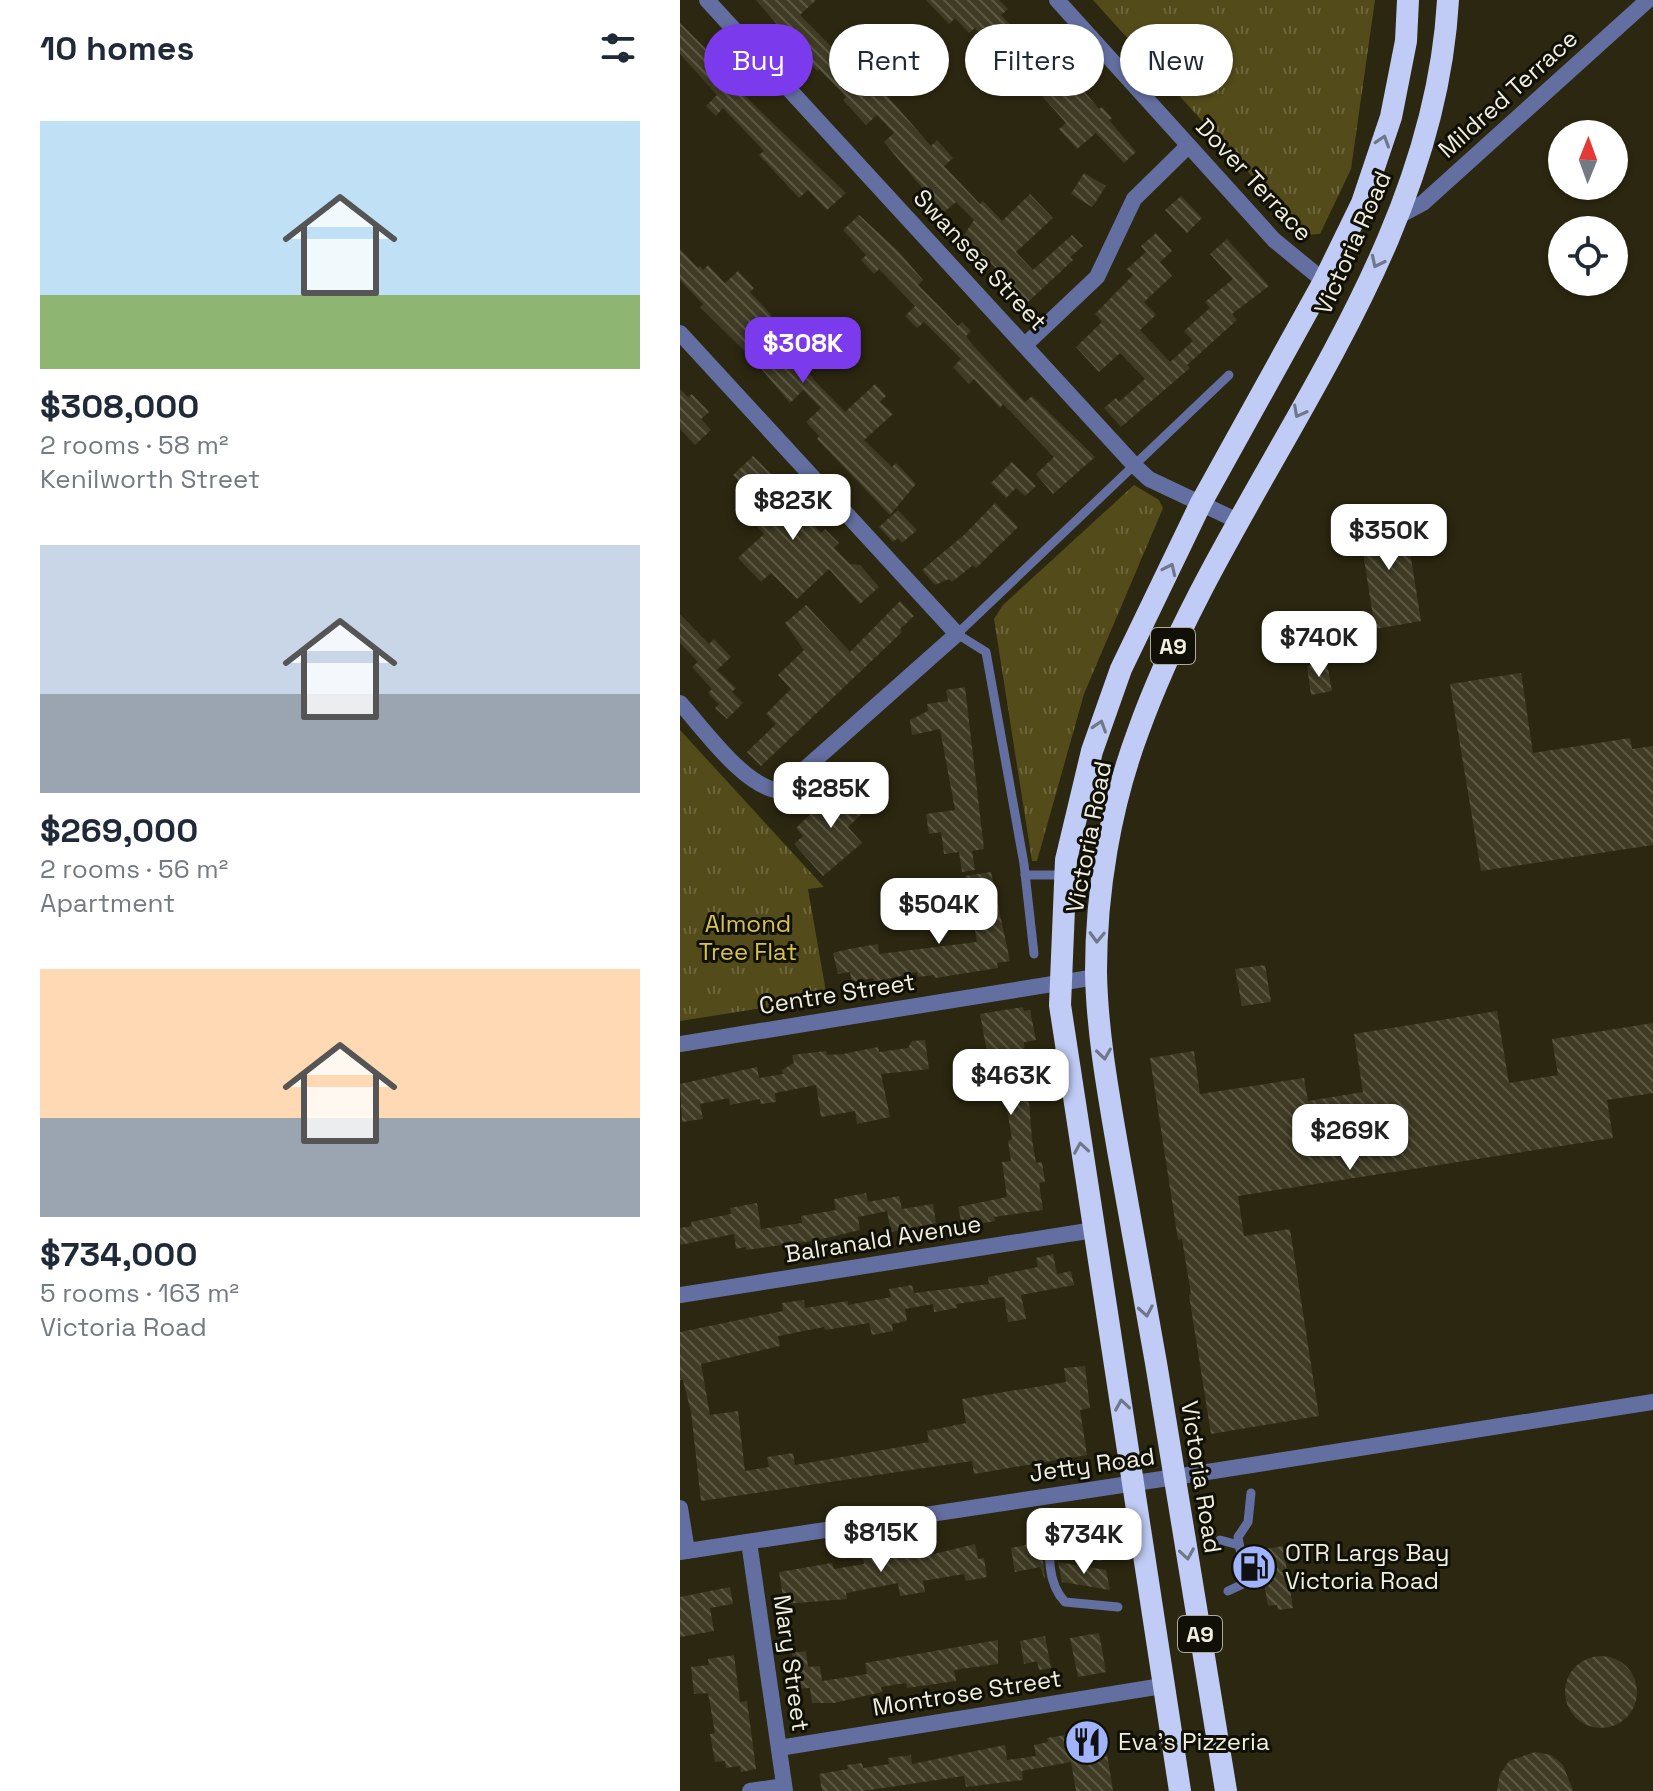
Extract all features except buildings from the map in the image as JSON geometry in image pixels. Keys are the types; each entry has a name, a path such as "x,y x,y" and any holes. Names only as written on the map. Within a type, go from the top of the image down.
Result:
{"highway":[{"name":"Victoria Road","path":"1180,1791 1162,1686 1135,1482 1066,1051 1060,982 1065,875 1080,794 1106,708 1201,503 1324,281 1362,203 1391,117 1406,41 1408,0"},
{"name":"Victoria Road","path":"1226,1791 1110,1103 1096,977 1098,907 1118,799 1136,736 1167,658 1336,344 1397,217 1431,117 1448,0"}],"street":[{"name":"Swansea Street","path":"707,0 1135,466 1149,479 1240,522"},
{"name":"Dover Terrace","path":"1057,0 1274,240 1324,281"},
{"name":"Mildred Terrace","path":"1397,217 1423,203 1648,0"},
{"path":"1025,345 1097,277 1134,199 1188,146"},
{"path":"680,333 957,634 780,791 767,790 749,778 680,703"},
{"name":"Centre Street","path":"680,1044 1096,977"},
{"name":"Balranald Avenue","path":"680,1295 1094,1230"},
{"name":"Jetty Road","path":"684,1552 1653,1402"},
{"path":"680,1508 684,1552"},
{"name":"Mary Street","path":"749,1542 784,1788"},
{"name":"Montrose Street","path":"779,1748 1162,1686"},
{"path":"750,1791 784,1788"}],"lane":[{"path":"957,634 1229,375"},
{"name":"Victoria Road","path":"957,634 986,652 1025,875 1034,954"},
{"path":"1025,875 1065,875"},
{"path":"1228,1591 1243,1584 1245,1578 1238,1537 1248,1522 1251,1493"},
{"path":"1115,1550 1100,1556 1084,1554 1075,1533 1061,1532 1053,1539 1051,1549 1053,1590 1065,1602 1118,1607"},
{"path":"1220,1540 1239,1545"}],"green space":[{"path":"1093,0 1375,0 1351,169 1320,234 1305,235 1180,96 1233,96 1233,24 1120,24 1120,30"},
{"path":"1134,485 1159,500 1163,508 1084,694 1037,861 1032,861 994,619 1003,605"},
{"name":"Almond Tree Flat","path":"680,730 824,887 808,889 827,998 680,1021"}],"place":[{"name":"OTR Largs Bay Victoria Road","path":"1254,1567"},
{"name":"Eva's Pizzeria","path":"1087,1742"}]}
